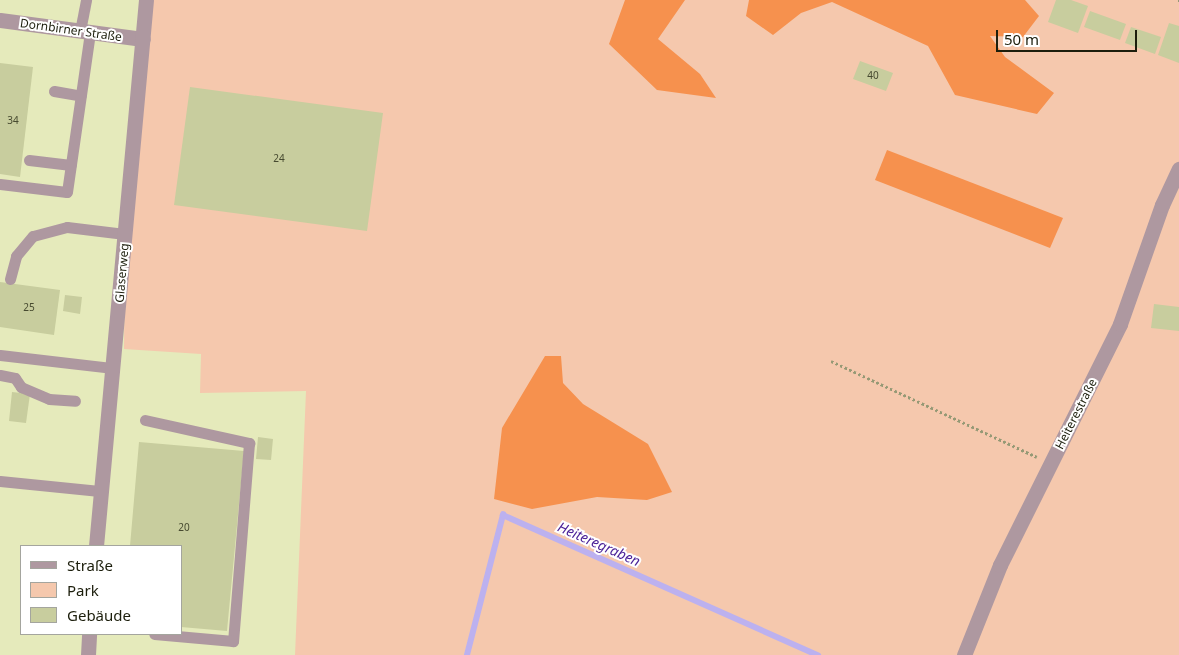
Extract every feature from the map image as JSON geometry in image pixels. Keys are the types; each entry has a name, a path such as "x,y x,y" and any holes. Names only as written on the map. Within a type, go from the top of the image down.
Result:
{"street":[{"name":"Glaserweg","path":"96,545 100,491 114,368 146,0"},
{"name":"Dornbirner Straße","path":"0,20 143,39"},
{"name":"Heiterestraße","path":"964,655 1000,565 1120,324 1162,205 1179,170"},
{"path":"88,655 89,635"}],"lane":[{"path":"0,184 67,192 81,96 86,0"},
{"path":"54,91 81,96"},
{"path":"29,160 71,165"},
{"path":"10,279 16,256 33,236 67,227 125,234"},
{"path":"0,355 114,368"},
{"path":"0,375 14,378 21,387 49,399 75,401"},
{"path":"145,420 250,443 233,641 165,635"},
{"path":"0,481 100,491"}],"path":[{"path":"831,361 1051,464"}],"green space":[{"path":"147,0 1179,0 1179,655 467,655 493,554 464,655 295,655 306,391 200,393 201,354 124,349 125,234"}],"shaded area":[{"path":"625,0 685,0 658,39 700,74 716,98 657,90 609,44"},
{"path":"749,0 1025,0 1039,16 1023,37 990,36 1005,57 1054,93 1037,114 955,95 928,46 832,2 801,13 773,35 746,16"},
{"path":"887,150 1063,218 1050,248 875,180"},
{"path":"545,356 561,356 563,383 583,404 648,444 672,492 647,500 597,497 532,509 494,499 502,428"}],"building":[{"path":"1056,0 1071,0 1088,6 1078,33 1048,22"},
{"path":"1090,11 1126,24 1120,40 1084,27"},
{"path":"1169,23 1179,26 1179,63 1158,55"},
{"path":"1131,27 1161,37 1155,54 1125,43"},
{"path":"860,61 893,73 886,91 853,79"},
{"path":"0,63 33,67 20,177 0,174"},
{"path":"190,87 383,113 367,231 174,205"},
{"path":"0,282 60,290 54,335 0,327"},
{"path":"65,295 82,297 80,314 63,311"},
{"path":"1154,304 1179,307 1179,331 1151,328"},
{"path":"12,392 30,394 26,423 9,421"},
{"path":"258,437 273,439 271,460 256,459"},
{"path":"139,442 244,451 227,631 182,627 182,545 130,545"}],"waterway":[{"name":"Heiteregraben","path":"467,655 503,515 818,655"}]}
